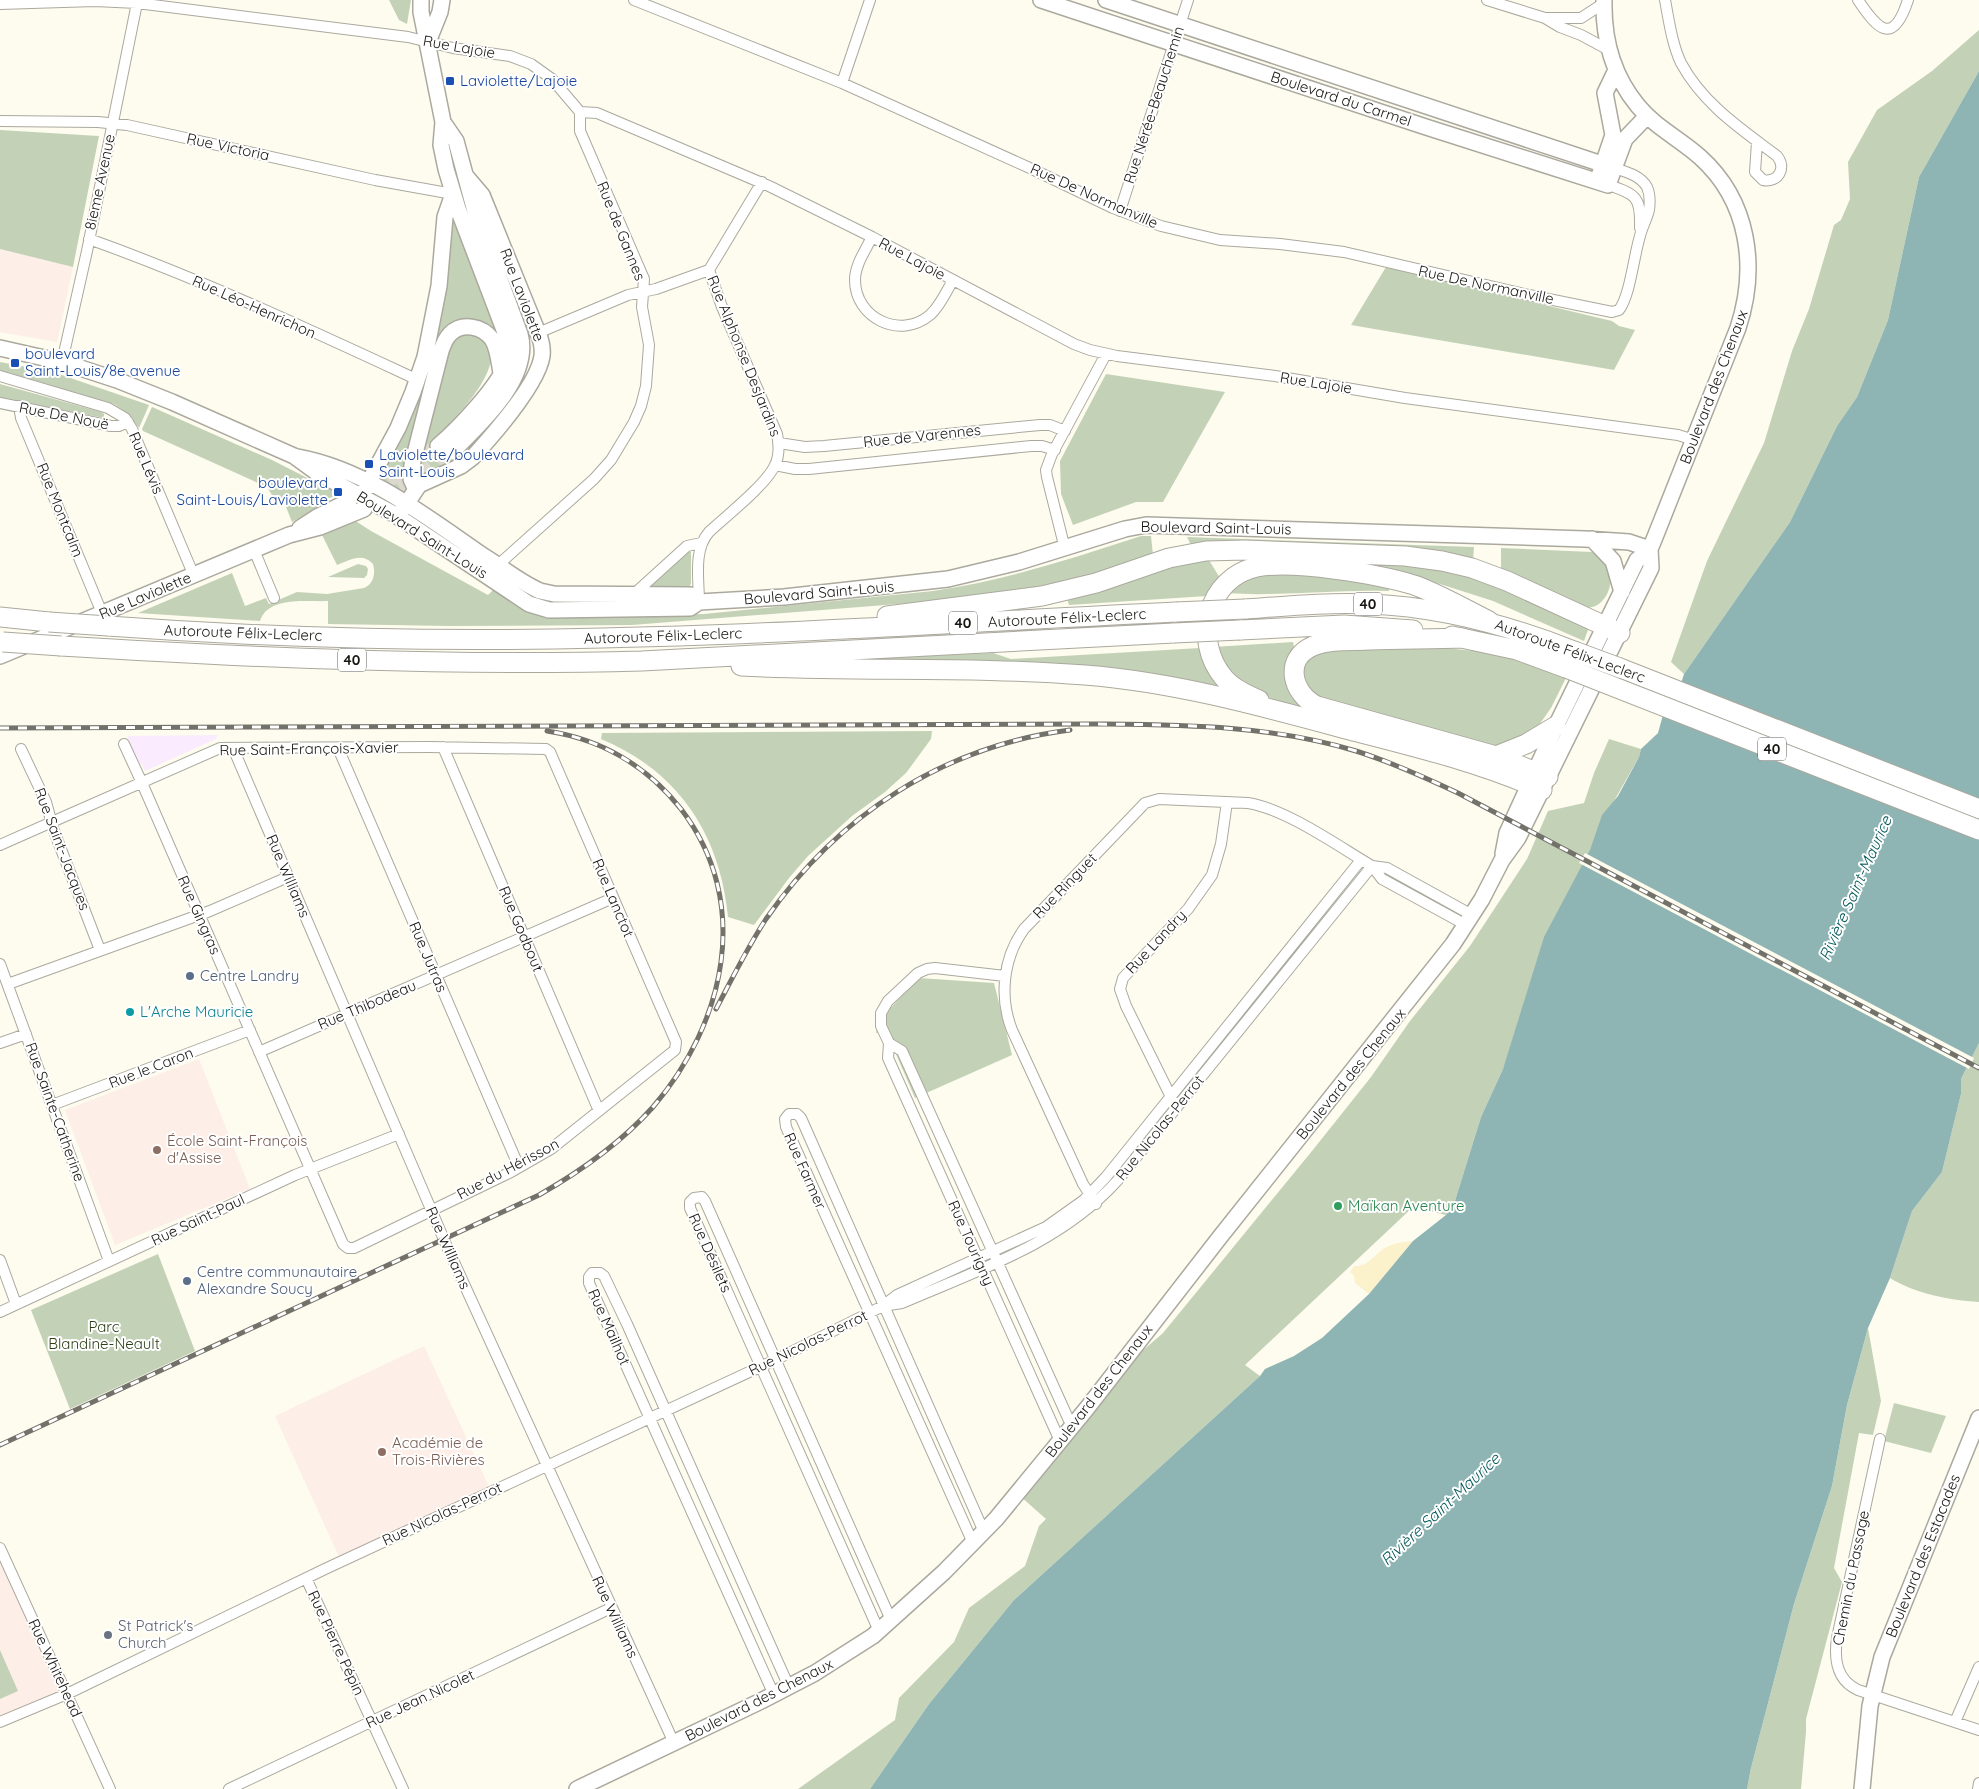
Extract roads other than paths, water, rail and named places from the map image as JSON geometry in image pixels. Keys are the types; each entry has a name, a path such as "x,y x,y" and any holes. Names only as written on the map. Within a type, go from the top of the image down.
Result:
{"highway":[{"path":"749,634 1042,596 1096,583 1169,558 1226,549 1399,555 1442,561 1498,578 1612,629"},
{"path":"1304,718 1256,698 1231,685 1222,677 1214,663 1208,641 1208,613 1222,588 1240,572 1259,567 1280,565 1372,576 1415,586 1489,621"},
{"name":"Autoroute Félix-Leclerc","path":"0,618 49,622 105,620 248,634 451,639 606,638 749,634 1322,604 1373,604 1434,611 1489,621 1574,651 1979,810"},
{"name":"Autoroute Félix-Leclerc","path":"1,646 61,646 244,657 402,662 642,661 1332,625 1402,628 1463,638 1517,650 1979,830"},
{"path":"1463,638 1342,641 1317,644 1305,651 1299,658 1294,672 1295,682 1304,698 1317,706 1496,756 1539,780"},
{"path":"642,661 798,669 1086,675 1183,689 1304,718 1539,780"},
{"path":"1496,756 1526,744 1556,726"}],"street":[{"name":"Rue Laviolette","path":"421,0 420,10 443,122 441,145 453,194 506,335 508,355 501,373 445,449 474,429 510,385 519,368 522,352 520,334 476,215 456,141 443,122"},
{"path":"428,42 439,15 442,0"},
{"name":"Rue De Normanville","path":"634,0 842,83 1120,211 1161,226 1206,237 1330,249 1520,293 1612,312 1619,310 1623,304 1640,234 1648,212 1649,194"},
{"path":"842,83 870,0"},
{"name":"Boulevard du Carmel","path":"1042,0 1628,191 1637,200"},
{"name":"Boulevard du Carmel","path":"1106,0 1609,166 1637,177 1644,184 1649,194"},
{"name":"Rue Nérée-Beauchemin","path":"1120,211 1188,0"},
{"path":"1487,0 1545,18 1609,50"},
{"path":"1665,0 1676,51 1690,78 1717,109 1757,142"},
{"path":"1858,0 1875,24 1883,28 1894,26 1901,19 1908,0"},
{"name":"Rue Lajoie","path":"0,4 95,1 137,3 389,34 510,56 531,64 552,79 580,112 598,114 762,182 872,237 1074,344 1106,354 1276,376 1405,398 1678,435 1694,440"},
{"path":"1545,18 1581,18 1604,1"},
{"name":"Boulevard des Chenaux","path":"577,1789 774,1694 838,1659 880,1631 921,1595 984,1532 1072,1428 1226,1230 1431,974 1469,920 1502,860 1508,833 1539,780 1612,629 1622,592 1637,560 1650,549 1744,310 1748,285 1748,250 1736,208 1729,193 1716,174 1695,153 1647,116 1628,93 1616,70 1609,50 1604,28 1604,1"},
{"name":"8ieme Avenue","path":"62,362 137,3"},
{"path":"1312,89 1318,70"},
{"path":"1609,166 1613,135 1605,93 1616,70"},
{"name":"Rue de Gannes","path":"498,565 594,479 611,460 630,430 641,406 649,367 649,345 642,307 643,278 580,131 580,112"},
{"path":"1603,183 1609,166 1625,139 1647,116"},
{"name":"Rue Victoria","path":"0,121 113,124 136,127 375,180 453,194"},
{"name":"Rue Laviolette","path":"415,488 426,480 468,462 531,383 537,371 542,353 538,333 482,194 465,175"},
{"name":"Rue Alphonse Desjardins","path":"634,594 687,546 702,543 709,532 766,479 775,465 778,455 778,443 775,429 722,307 709,270 762,182"},
{"path":"361,497 390,444 418,380 427,351 442,260 445,216 453,194"},
{"name":"Rue De Normanville","path":"1637,200 1641,212 1640,234"},
{"name":"Rue Lajoie","path":"872,237 859,263 855,285 863,306 879,321 901,326 923,320 934,310 952,280"},
{"name":"Rue Léo-Henrichon","path":"89,239 139,257 264,310 418,380"},
{"path":"538,333 628,295 643,292 709,270"},
{"path":"402,510 415,488 411,478 412,465 446,338 454,331 463,327 476,328 484,332 495,345 501,373"},
{"name":"Boulevard Saint-Louis","path":"0,348 62,362 165,399 294,456 316,472 361,497 402,510 544,593 691,595 699,602"},
{"path":"1065,549 1047,477 1048,463 1106,354"},
{"name":"Rue Lévis","path":"0,376 104,406 120,414 128,422 194,576"},
{"name":"Rue De Nouë","path":"2,406 20,406 111,426 119,426 128,422"},
{"name":"Rue Montcalm","path":"20,406 20,415 105,620"},
{"name":"Rue de Varennes","path":"778,443 818,446 1040,425 1050,426 1065,432"},
{"name":"Rue de Varennes","path":"775,465 809,469 1031,446 1042,446 1055,450"},
{"name":"Rue Laviolette","path":"1,646 105,620 194,576 289,535 317,517 361,497"},
{"name":"Boulevard Saint-Louis","path":"402,510 524,601 538,608 549,610 690,608 699,602 764,599 937,581 992,569 1065,549 1125,529 1146,525 1592,539 1629,542 1650,549"},
{"path":"1592,539 1613,561 1622,592"},
{"path":"699,602 699,555 702,543"},
{"name":"Boulevard des Chenaux","path":"1539,780 1556,726 1612,629 1652,566 1650,549"},
{"path":"254,550 274,598"},
{"name":"Rue Gingras","path":"124,744 310,1170 343,1244 348,1248"},
{"name":"Rue Saint-François-Xavier","path":"0,845 220,748 443,747 548,750"},
{"name":"Rue Godbout","path":"443,747 599,1111"},
{"name":"Rue Williams","path":"233,748 432,1210 546,1465 674,1743"},
{"name":"Rue Jutras","path":"338,748 518,1167"},
{"name":"Rue Saint-Jacques","path":"21,749 46,802 100,950"},
{"name":"Rue Lanctot","path":"548,750 676,1042 676,1047"},
{"name":"Rue Ringuet","path":"1096,1204 1089,1195 1010,1026 1005,1000 1005,976 1012,950 1024,929 1145,803 1158,799 1256,804 1278,812 1372,866 1387,868 1469,920"},
{"name":"Rue Landry","path":"1176,1107 1126,1006 1120,985 1129,970 1188,909 1207,884 1217,859 1227,802"},
{"name":"Rue Nicolas-Perrot","path":"0,1722 67,1694 306,1578 775,1360 883,1306 902,1304 980,1263 993,1252 1046,1227 1064,1216 1089,1195 1114,1167 1361,860"},
{"name":"Rue Nicolas-Perrot","path":"980,1263 998,1262 1055,1234 1096,1204 1117,1181 1372,866"},
{"path":"8,984 199,914 288,878"},
{"name":"Rue Thibodeau","path":"259,1052 613,898"},
{"name":"Rue Sainte-Catherine","path":"0,964 109,1261"},
{"name":"Rue Tourigny","path":"1005,976 935,968 927,969 918,973 888,1001 881,1013 881,1026 889,1043 888,1058 1060,1442"},
{"name":"Rue le Caron","path":"52,1105 250,1030"},
{"path":"0,1043 26,1034"},
{"name":"Rue Tourigny","path":"889,1043 902,1051 1072,1428"},
{"name":"Rue du Hérisson","path":"348,1248 354,1248 432,1210 554,1147 674,1051 676,1047"},
{"name":"Rue Farmer","path":"973,1543 786,1127 785,1119 789,1114 797,1114 801,1118 984,1532"},
{"name":"Rue Saint-Paul","path":"0,1312 310,1170 399,1134"},
{"name":"Rue Désilets","path":"880,1631 690,1208 690,1202 694,1198 702,1197 705,1201 891,1620"},
{"path":"0,1260 16,1304"},
{"name":"Rue Mailhot","path":"774,1694 589,1283 589,1277 592,1273 600,1272 604,1276 788,1687"},
{"name":"Boulevard des Estacades","path":"1872,1695 1877,1672 1890,1635 1979,1418"},
{"name":"Chemin du Passage","path":"1872,1695 1852,1687 1843,1680 1838,1668 1836,1648 1880,1439"},
{"name":"Rue Whitehead","path":"0,1548 110,1789"},
{"name":"Rue Pierre Pépin","path":"306,1578 403,1789"},
{"name":"Rue Jean Nicolet","path":"229,1789 611,1608"},
{"path":"1955,1722 1979,1667"},
{"path":"1862,1789 1872,1695 1979,1730"},
{"path":"1978,1789 1979,1783"}],"water":[{"name":"Rivière Saint-Maurice","path":"1979,71 1979,1043 1961,1079 1961,1094 1942,1172 1912,1211 1890,1278 1868,1328 1847,1405 1832,1486 1794,1604 1747,1789 870,1789 929,1704 1014,1600 1260,1376 1265,1369 1294,1356 1322,1338 1369,1294 1413,1241 1446,1215 1454,1204 1481,1117 1503,1069 1544,937 1590,850 1602,815 1618,796 1639,757 1641,749 1658,733 1663,715 1679,690 1684,674 1790,522 1837,426 1857,397 1888,320 1919,177"}],"tunnel":[{"path":"368,492 438,446"},
{"path":"380,500 413,481 452,452"}],"railway":[{"path":"0,728 1095,724 1227,728 1292,736 1324,742 1369,755 1458,793 1979,1068"},
{"path":"716,1009 766,919 795,882 826,848 861,818 898,791 937,769 979,752 1024,738 1070,730"},
{"path":"0,1445 539,1195 600,1156 628,1133 653,1107 678,1074 698,1038 712,1001 721,962 723,922 717,883 703,845 681,809 653,780 622,757 604,748 567,735 547,731"}],"place":[{"name":"Laviolette/Lajoie","path":"450,81"},
{"name":"boulevard Saint-Louis/8e avenue","path":"15,363"},
{"name":"Laviolette/boulevard Saint-Louis","path":"369,464"},
{"name":"boulevard Saint-Louis/Laviolette","path":"338,492"},
{"name":"Centre Landry","path":"190,976"},
{"name":"L'Arche Mauricie","path":"130,1012"},
{"name":"École Saint-François d'Assise","path":"157,1150"},
{"name":"Maïkan Aventure","path":"1338,1206"},
{"name":"Centre communautaire Alexandre Soucy","path":"187,1281"},
{"name":"Académie de Trois-Rivières","path":"382,1452"},
{"name":"St Patrick's Church","path":"108,1635"}],"park label":[{"name":"Parc Blandine-Neault","path":"104,1336"}]}
